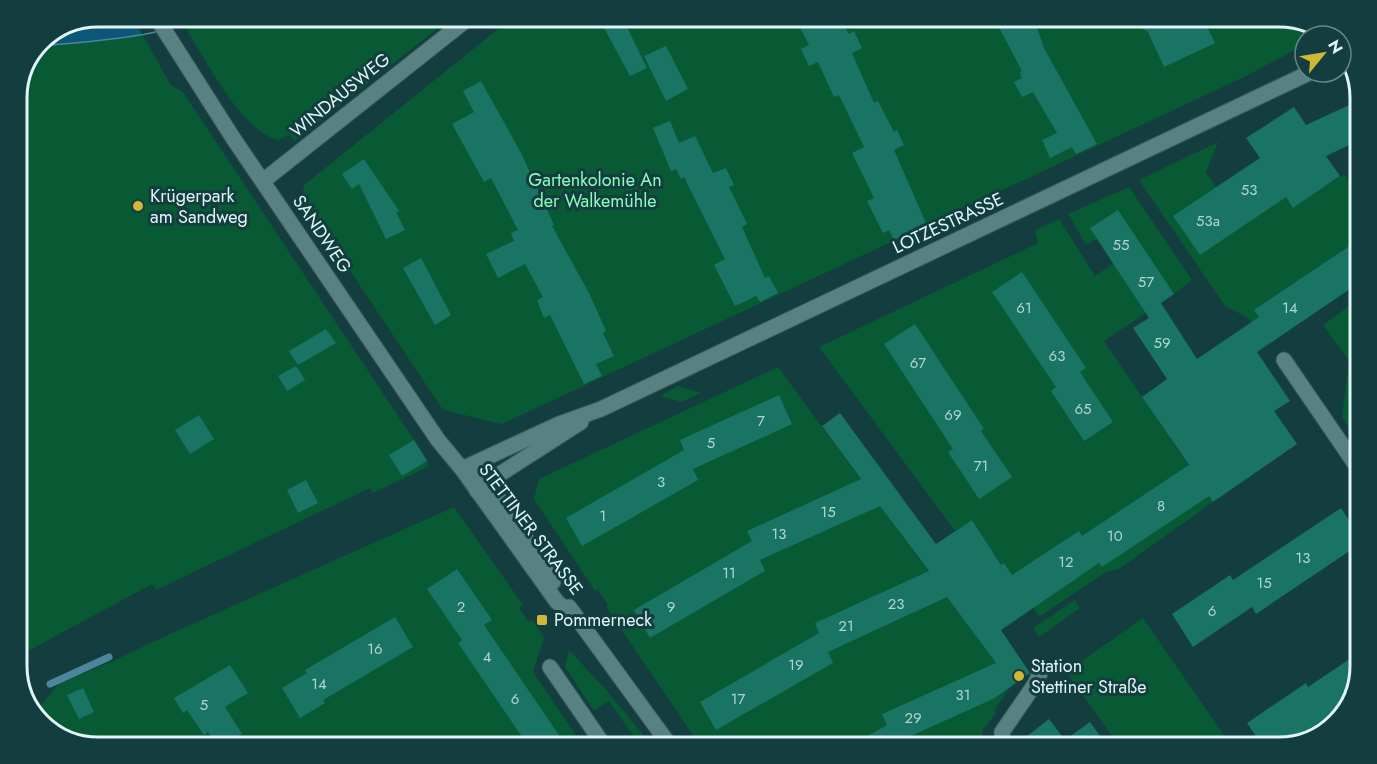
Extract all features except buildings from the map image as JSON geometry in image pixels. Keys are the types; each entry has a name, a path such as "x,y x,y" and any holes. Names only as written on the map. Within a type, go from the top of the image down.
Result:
{"street":[{"name":"SANDWEG","path":"163,27 263,181 438,440 462,469"},
{"name":"WINDAUSWEG","path":"263,181 456,27"},
{"name":"LOTZESTRASSE","path":"462,469 559,424 601,409 1293,81"},
{"path":"1284,360 1350,456"},
{"name":"LOTZESTRASSE","path":"482,487 601,409"},
{"name":"STETTINER STRASSE","path":"462,469 482,487 557,602 573,615 664,737"},
{"path":"550,667 599,737"},
{"path":"1002,737 1002,732 1041,671"}],"green space":[{"path":"187,27 439,27 295,141 289,135 279,140 266,135 240,112 189,34"},
{"name":"Gartenkolonie An der Walkemühle","path":"501,27 1293,29 1293,51 1244,77 502,424 443,410 302,199 304,185"},
{"name":"Krügerpark am Sandweg","path":"142,34 171,85 183,92 426,458 429,466 373,493 370,488 156,590 152,584 27,652 27,93 34,67 52,44"},
{"path":"1218,142 1206,172 1216,187 1259,158 1293,208 1344,174 1350,183 1350,290 1267,345 1247,317 1225,306 1139,180"},
{"path":"1129,187 1192,280 1104,341 1213,502 1119,569 1106,572 1039,617 1004,563 1001,565 972,520 955,531 819,347 1038,243 1035,230 1059,219 1095,276 1113,264 1097,239 1086,245 1068,214"},
{"path":"1350,305 1350,429 1342,417 1349,361 1323,325"},
{"path":"778,367 1012,685 994,710 996,713 983,730 982,737 694,737 606,607 608,605 598,590 595,591 534,499 539,479"},
{"path":"678,386 701,393 682,402 660,396"},
{"path":"454,507 523,605 519,608 529,622 533,620 544,638 533,672 577,737 98,737 71,732 55,722 40,706 59,683"},
{"path":"1075,600 1080,608 1039,637 1033,628"},
{"path":"1143,618 1225,737 1113,737 1066,672"},
{"path":"569,650 608,692 645,737 634,737 609,701 594,711 565,667"}],"water":[{"path":"174,27 144,34 51,45 71,32 84,28"}],"pier":[{"path":"138,27 173,27 142,34"}],"waterway":[{"path":"50,684 109,657"}],"place":[{"name":"Krügerpark am Sandweg","path":"138,206"},
{"name":"Pommerneck","path":"542,620"},
{"name":"Station Stettiner Straße","path":"1019,676"}]}
